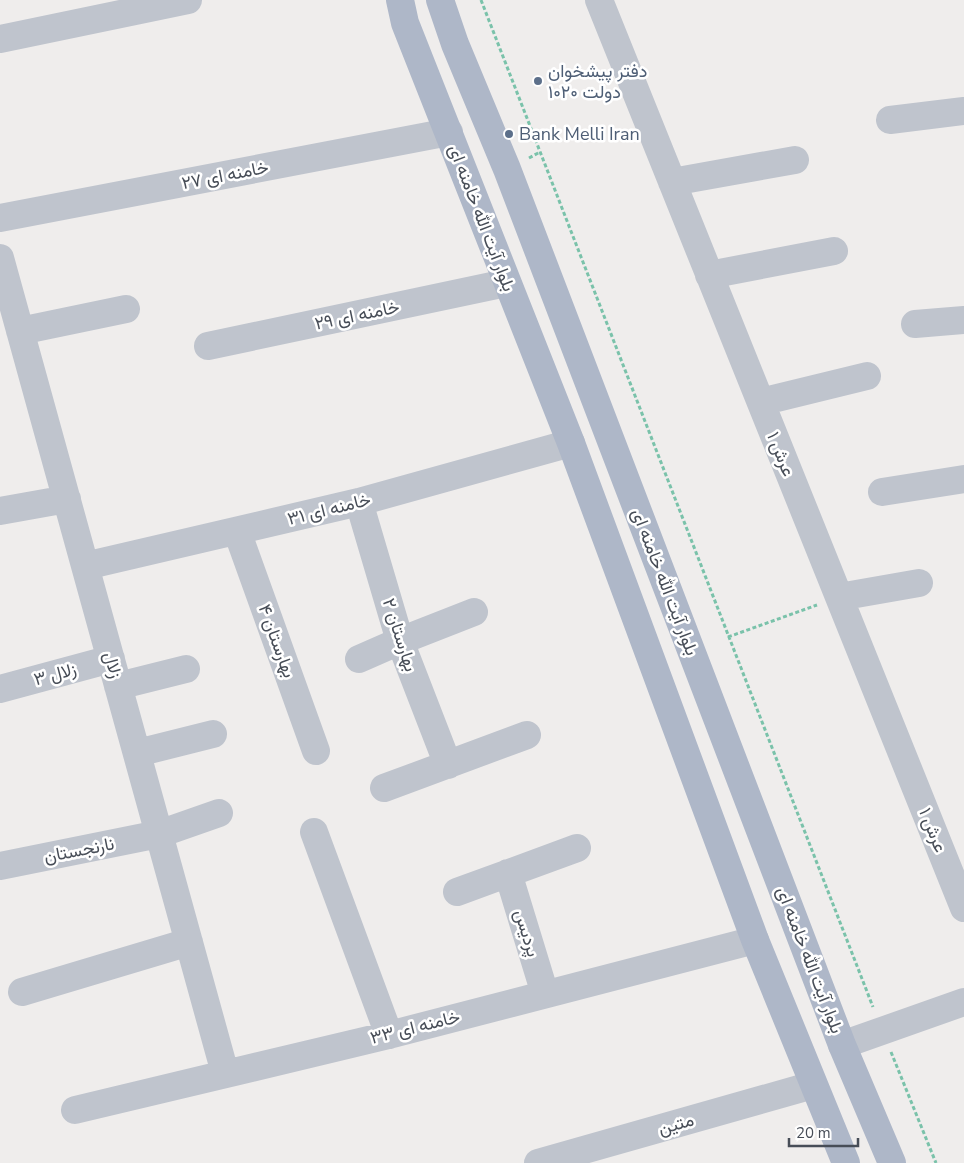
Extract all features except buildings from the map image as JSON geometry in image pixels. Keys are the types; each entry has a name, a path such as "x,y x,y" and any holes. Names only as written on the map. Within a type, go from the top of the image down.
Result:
{"main road":[{"name":"بلوار آیت الله خامنه ای","path":"400,0 405,23 570,442 754,940 846,1163"},
{"name":"بلوار آیت الله خامنه ای","path":"440,0 511,179 842,1045 892,1163"}],"street":[{"path":"0,39 188,0"},
{"name":"عرش ۱","path":"599,0 964,908"},
{"path":"890,120 964,111"},
{"name":"خامنه ای ۲۷","path":"0,218 449,132"},
{"path":"672,182 795,160"},
{"path":"709,275 834,251"},
{"name":"زلال","path":"0,258 11,316 67,498 225,1073"},
{"name":"خامنه ای ۲۹","path":"208,346 506,283"},
{"path":"11,316 126,309"},
{"path":"915,324 964,320"},
{"path":"761,402 867,376"},
{"name":"خامنه ای ۳۱","path":"85,566 359,502 570,442"},
{"path":"882,492 964,478"},
{"path":"0,511 67,498"},
{"name":"بهارستان ۲","path":"359,502 400,641 448,765"},
{"name":"بهارستان ۴","path":"237,531 316,752"},
{"path":"839,597 919,583"},
{"path":"360,659 474,612"},
{"name":"۳ زلال","path":"0,689 111,659"},
{"path":"118,686 186,669"},
{"path":"136,752 213,734"},
{"path":"384,788 527,735"},
{"name":"نارنجستان","path":"0,866 159,834 219,813"},
{"path":"314,832 389,1035"},
{"path":"457,892 577,848"},
{"name":"پردیس","path":"508,873 545,994"},
{"name":"خامنه ای ۳۳","path":"75,1110 389,1035 754,940"},
{"path":"22,992 189,942"},
{"path":"842,1045 964,1002"},
{"name":"متین","path":"538,1163 813,1085"}],"path":[{"path":"481,0 728,638 882,1031 936,1163"},
{"path":"728,638 839,597"}],"place":[{"name":"دفتر پیشخوان دولت ۱۰۲۰","path":"538,81"},
{"name":"Bank Melli Iran","path":"509,134"}]}
